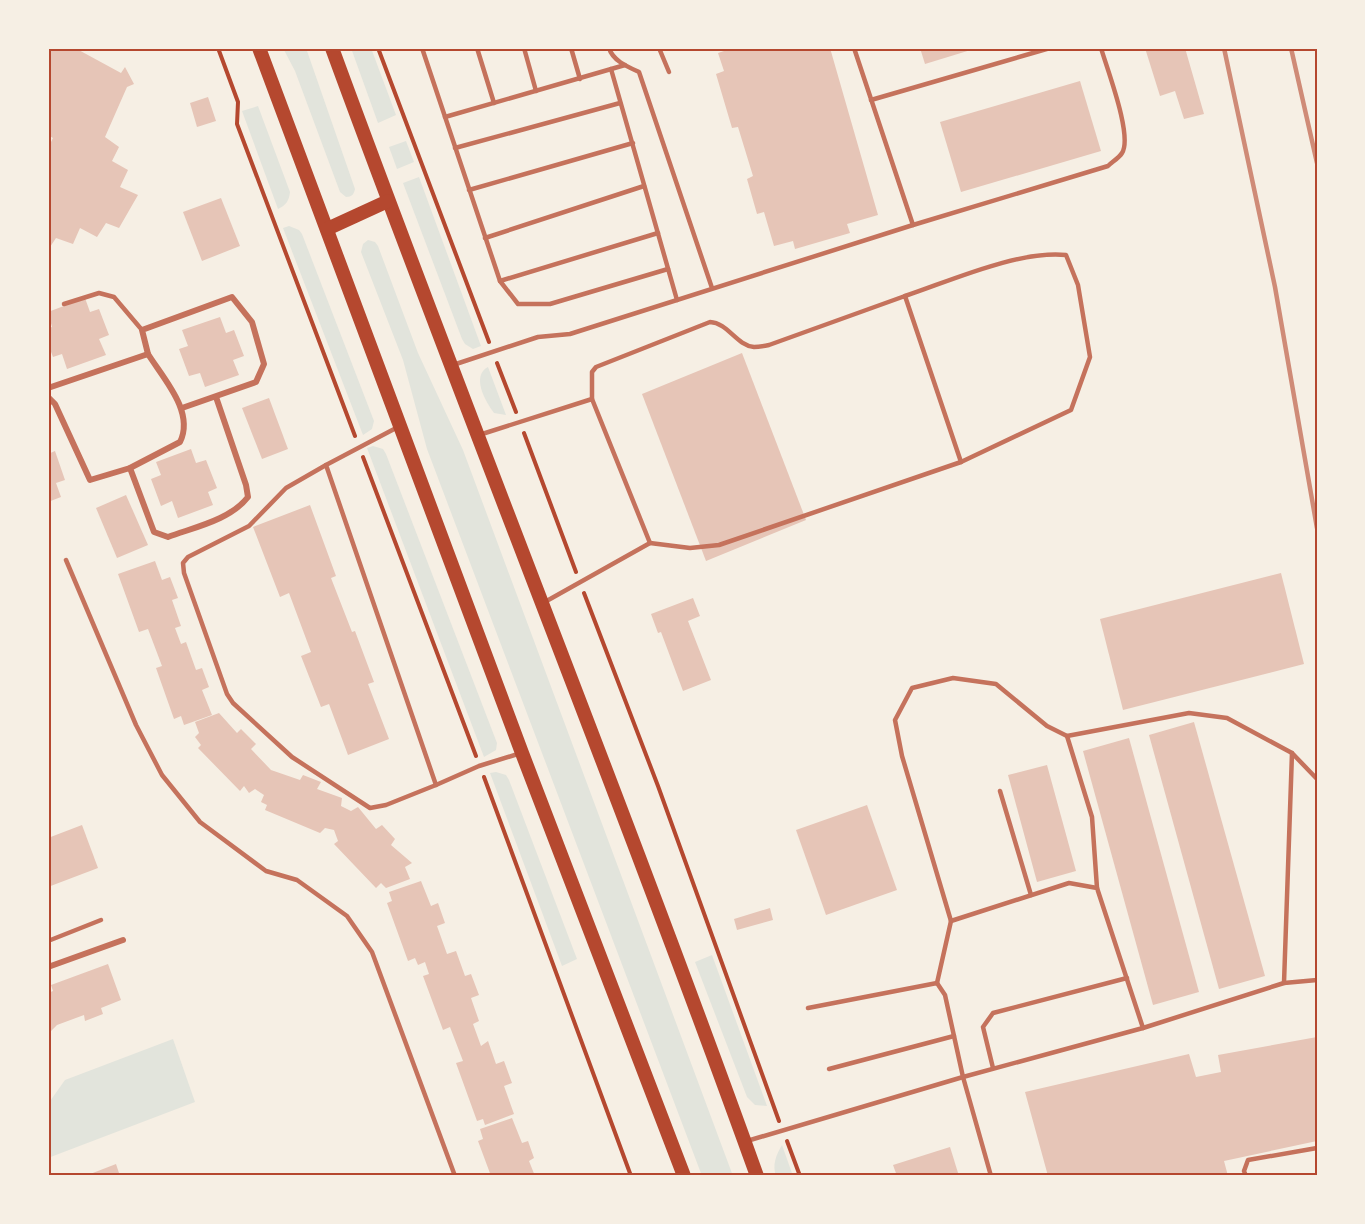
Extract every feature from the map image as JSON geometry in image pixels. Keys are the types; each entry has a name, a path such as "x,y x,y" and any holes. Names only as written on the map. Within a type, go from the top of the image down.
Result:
{"highway":[{"path":"259,48 522,753 684,1176"},
{"path":"332,48 757,1176"},
{"path":"327,229 388,201"}],"street":[{"path":"48,397 56,404 90,480 130,468 180,442 183,436 182,408 148,354 142,330 232,297 252,322 264,364 256,382 182,408"},
{"path":"48,388 148,354"},
{"path":"130,468 154,532 160,536 168,537 228,514 242,505 248,497 246,485 216,397"},
{"path":"48,967 123,940"}],"lane":[{"path":"422,48 500,281 518,304 550,304 669,269"},
{"path":"477,48 494,103"},
{"path":"524,48 536,91"},
{"path":"571,48 580,79"},
{"path":"609,48 611,55 639,72 712,288"},
{"path":"659,48 669,72"},
{"path":"854,48 913,225"},
{"path":"871,100 1050,48"},
{"path":"451,365 538,337 570,334 913,225 1108,166 1122,154 1126,142 1124,124 1101,48"},
{"path":"445,117 625,65"},
{"path":"611,69 677,300"},
{"path":"455,148 620,103"},
{"path":"469,189 633,143"},
{"path":"485,238 644,186"},
{"path":"500,281 658,233"},
{"path":"543,603 650,543 690,548 719,545 961,462 1071,410 1090,357 1078,285 1066,255 1051,254 1011,260 769,345 755,347 746,345 719,322 710,322 596,367 592,372 592,399 650,543"},
{"path":"64,304 99,293 114,297 142,330"},
{"path":"905,296 961,462"},
{"path":"478,435 592,399"},
{"path":"400,426 286,488 249,526 188,557 183,563 184,573 226,694 232,703 292,757 370,808 386,805 479,766 522,753"},
{"path":"326,465 436,784"},
{"path":"66,560 136,725 162,775 200,822 266,871 297,880 347,916 372,952 455,1176"},
{"path":"991,1176 963,1077 945,995 937,983 951,921 902,756 895,720 912,688 952,678 996,684 1047,726 1067,736 1189,713 1227,718 1292,753 1317,779"},
{"path":"1067,736 1092,817 1097,888 1143,1028"},
{"path":"1284,984 1292,753"},
{"path":"1000,791 1031,895"},
{"path":"951,921 1069,883 1097,888"},
{"path":"48,941 101,920"},
{"path":"993,1068 983,1027 993,1012 1126,978"},
{"path":"745,1142 993,1068 1143,1028 1284,984 1317,980"},
{"path":"808,1008 937,983"},
{"path":"829,1069 954,1036"},
{"path":"1246,1176 1244,1171 1248,1160 1317,1148"}],"path":[{"path":"218,48 238,102 237,124 631,1176"},
{"path":"378,48 658,786 801,1176"}],"shaded area":[{"path":"283,48 306,48 355,189 350,196 346,197 340,192 295,71"},
{"path":"351,48 371,48 396,115 378,123"},
{"path":"258,106 290,192 287,202 278,209 242,111"},
{"path":"406,141 414,162 397,169 389,147"},
{"path":"419,177 481,346 473,349 462,339 403,183"},
{"path":"289,226 299,230 302,234 374,421 372,429 363,435 283,228"},
{"path":"368,240 375,242 378,246 418,353 463,450 733,1176 702,1176 427,449 403,360 361,252 363,244"},
{"path":"488,367 506,415 494,413 481,389 481,376"},
{"path":"373,446 383,449 386,454 497,743 496,750 484,757 367,448"},
{"path":"490,773 506,775 509,780 577,959 562,966"},
{"path":"712,955 767,1106 755,1105 747,1097 695,962"},
{"path":"173,1039 195,1102 48,1158 48,1104 65,1080"},
{"path":"782,1145 793,1176 776,1176 775,1160"}],"building":[{"path":"48,48 75,48 121,73 125,67 134,84 127,87 105,137 119,147 112,161 128,170 120,187 138,195 119,228 106,223 97,237 80,228 73,244 56,238 48,250 48,148 53,138 48,135"},
{"path":"733,48 830,48 878,215 847,224 850,233 795,249 793,241 774,246 764,212 757,214 747,179 753,176 738,127 732,128 716,74 724,71 718,53"},
{"path":"920,48 974,48 974,49 925,64"},
{"path":"1145,48 1185,48 1204,114 1184,119 1175,91 1160,96"},
{"path":"1080,81 1101,151 961,192 940,122"},
{"path":"208,97 216,121 197,127 190,103"},
{"path":"221,198 240,246 202,261 183,212"},
{"path":"85,298 90,312 99,309 109,335 99,339 106,355 67,369 62,354 53,357 48,344 48,328 52,327 48,312"},
{"path":"220,317 226,333 234,330 244,356 233,360 239,375 205,387 200,373 189,376 179,349 188,346 182,330"},
{"path":"742,353 806,520 706,561 642,394"},
{"path":"269,398 288,449 262,459 242,408"},
{"path":"191,449 196,463 206,460 217,488 208,492 213,505 178,518 172,501 161,506 151,479 161,475 156,462"},
{"path":"55,451 65,480 56,483 61,497 48,502 48,454"},
{"path":"126,495 148,545 117,558 96,508"},
{"path":"310,505 336,576 331,578 352,632 355,631 374,682 368,684 389,739 348,755 329,704 321,707 301,656 311,652 289,593 280,597 253,527"},
{"path":"155,561 162,580 170,577 178,598 172,600 181,626 175,628 181,644 186,642 196,670 202,668 209,687 202,690 212,715 184,725 181,716 174,719 156,668 162,666 148,629 139,632 118,574"},
{"path":"1281,573 1304,664 1123,710 1100,619"},
{"path":"693,598 700,616 688,621 711,680 683,691 661,632 658,633 651,614"},
{"path":"219,713 237,733 241,729 256,744 251,749 271,770 300,780 303,775 321,782 317,789 342,798 341,806 351,811 358,807 376,829 382,825 395,839 391,845 412,863 405,867 410,879 386,888 381,883 376,888 334,844 338,841 334,830 325,828 320,833 265,810 267,805 261,802 264,795 255,789 249,793 244,786 240,791 198,748 201,745 195,737 199,733 195,722"},
{"path":"1194,722 1265,976 1219,989 1149,735"},
{"path":"1129,738 1199,992 1153,1005 1083,751"},
{"path":"1047,765 1076,871 1037,882 1008,775"},
{"path":"867,805 897,890 826,915 796,830"},
{"path":"82,825 98,868 48,887 48,838"},
{"path":"421,881 431,906 438,903 445,923 437,926 447,954 456,951 465,976 471,974 479,995 471,998 479,1021 473,1024 481,1046 488,1041 496,1064 504,1061 512,1083 504,1086 514,1114 485,1125 483,1119 477,1121 456,1063 463,1061 450,1027 443,1030 423,976 429,974 425,962 418,965 415,958 408,961 387,903 392,901 389,892"},
{"path":"770,908 773,920 737,930 734,919"},
{"path":"108,964 121,1000 101,1008 103,1014 85,1021 84,1015 57,1025 48,1034 48,993 53,991 51,985"},
{"path":"1317,1037 1317,1141 1224,1161 1228,1176 1048,1176 1025,1092 1189,1054 1196,1077 1221,1072 1218,1055"},
{"path":"512,1118 522,1143 528,1141 534,1158 529,1161 535,1176 491,1176 478,1141 483,1139 480,1129"},
{"path":"950,1147 959,1176 897,1176 893,1165"},
{"path":"116,1164 120,1176 85,1176"}],"railway":[{"path":"1224,48 1275,287 1317,528"},
{"path":"1291,48 1317,163"}]}
